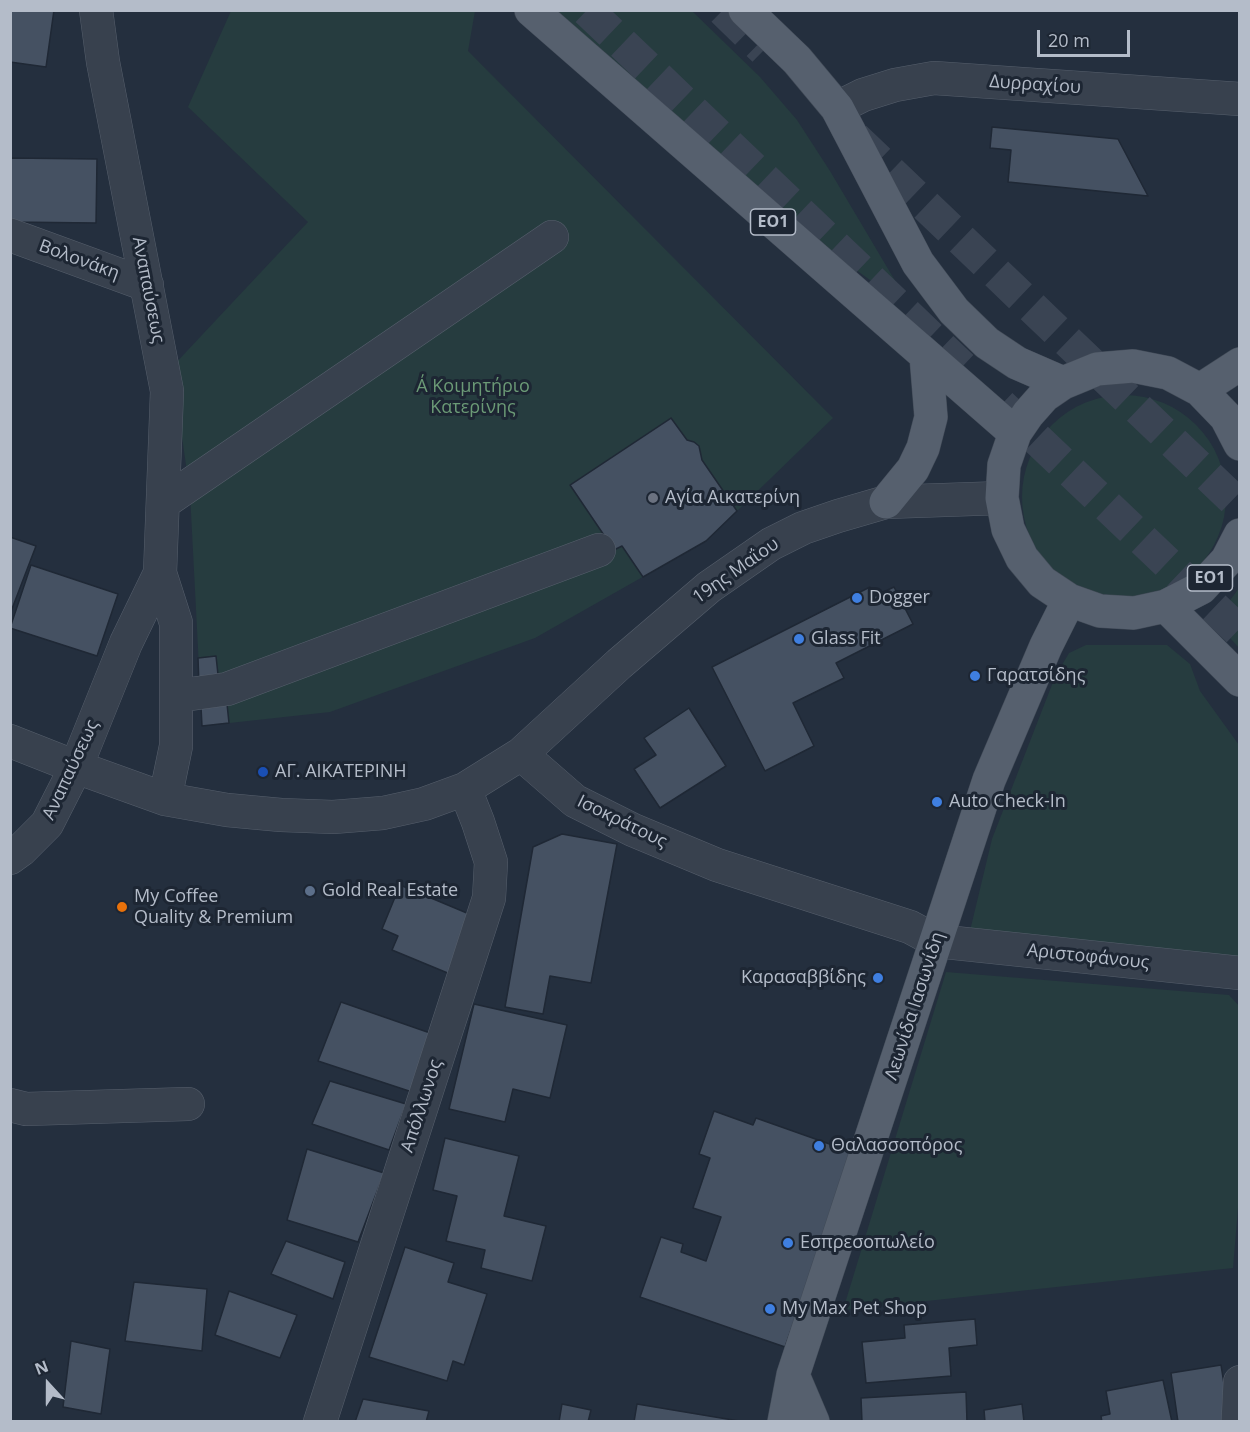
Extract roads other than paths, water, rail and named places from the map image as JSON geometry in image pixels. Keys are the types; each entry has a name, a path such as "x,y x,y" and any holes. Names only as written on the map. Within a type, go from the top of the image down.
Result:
{"main road":[{"name":"ΕΟ1","path":"531,10 1015,433"},
{"path":"746,10 797,60 837,108 918,263 954,311 987,343 1017,363 1063,383"},
{"path":"886,502 913,469 923,448 931,417 926,356"},
{"path":"1200,390 1239,364"},
{"name":"ΕΟ1","path":"1239,444 1226,417 1200,390 1168,373 1133,366 1096,369 1063,383 1044,396 1028,414 1015,433 1004,465 1002,498 1008,529 1022,558 1042,582 1069,600 1100,611 1134,613 1166,606 1201,588 1227,560 1239,535"},
{"name":"Λεωνίδα Ιασωνίδη","path":"784,1422 793,1375 989,780 1046,646 1069,600"},
{"name":"ΕΟ1","path":"1166,606 1239,680"},
{"path":"764,1422 793,1375"},
{"path":"793,1375 813,1422"}],"street":[{"name":"Αναπαύσεως","path":"96,10 167,390 160,573 176,623 176,746 165,799"},
{"name":"Δυρραχίου","path":"837,108 862,95 895,85 934,78 1239,99"},
{"name":"Βολονάκη","path":"10,236 147,285"},
{"path":"163,503 552,237"},
{"name":"19ης Μαΐου","path":"520,754 619,664 709,587 771,544 812,525 886,502 1002,498"},
{"path":"176,696 227,689 599,550"},
{"name":"Αναπαύσεως","path":"10,858 47,824 76,767 126,643 160,573"},
{"path":"10,741 165,799 227,810 333,817 383,813 424,804 465,789 520,754"},
{"name":"Ισοκράτους","path":"520,754 575,801 633,830 717,865 910,927 936,941"},
{"name":"Απόλλωνος","path":"320,1422 489,898 491,861 465,789"},
{"name":"Αριστοφάνους","path":"936,941 1239,973"},
{"path":"10,1105 26,1109 188,1104"},
{"path":"1238,1422 1239,1382"}],"tunnel":[{"path":"587,10 962,367"},
{"path":"723,10 764,50"},
{"path":"855,138 1240,506"},
{"path":"1001,405 1240,632"}],"place":[{"name":"Αγία Αικατερίνη","path":"653,498"},
{"name":"Dogger","path":"857,598"},
{"name":"Glass Fit","path":"799,639"},
{"name":"Γαρατσίδης","path":"975,676"},
{"name":"ΑΓ. ΑΙΚΑΤΕΡΙΝΗ","path":"263,772"},
{"name":"Auto Check-In","path":"937,802"},
{"name":"Gold Real Estate","path":"310,891"},
{"name":"My Coffee Quality & Premium","path":"122,907"},
{"name":"Καρασαββίδης","path":"878,978"},
{"name":"Θαλασσοπόρος","path":"819,1146"},
{"name":"Εσπρεσοπωλείο","path":"788,1243"},
{"name":"My Max Pet Shop","path":"770,1309"}],"park label":[{"name":"Α΄ Κοιμητήριο Κατερίνης","path":"473,397"}]}
